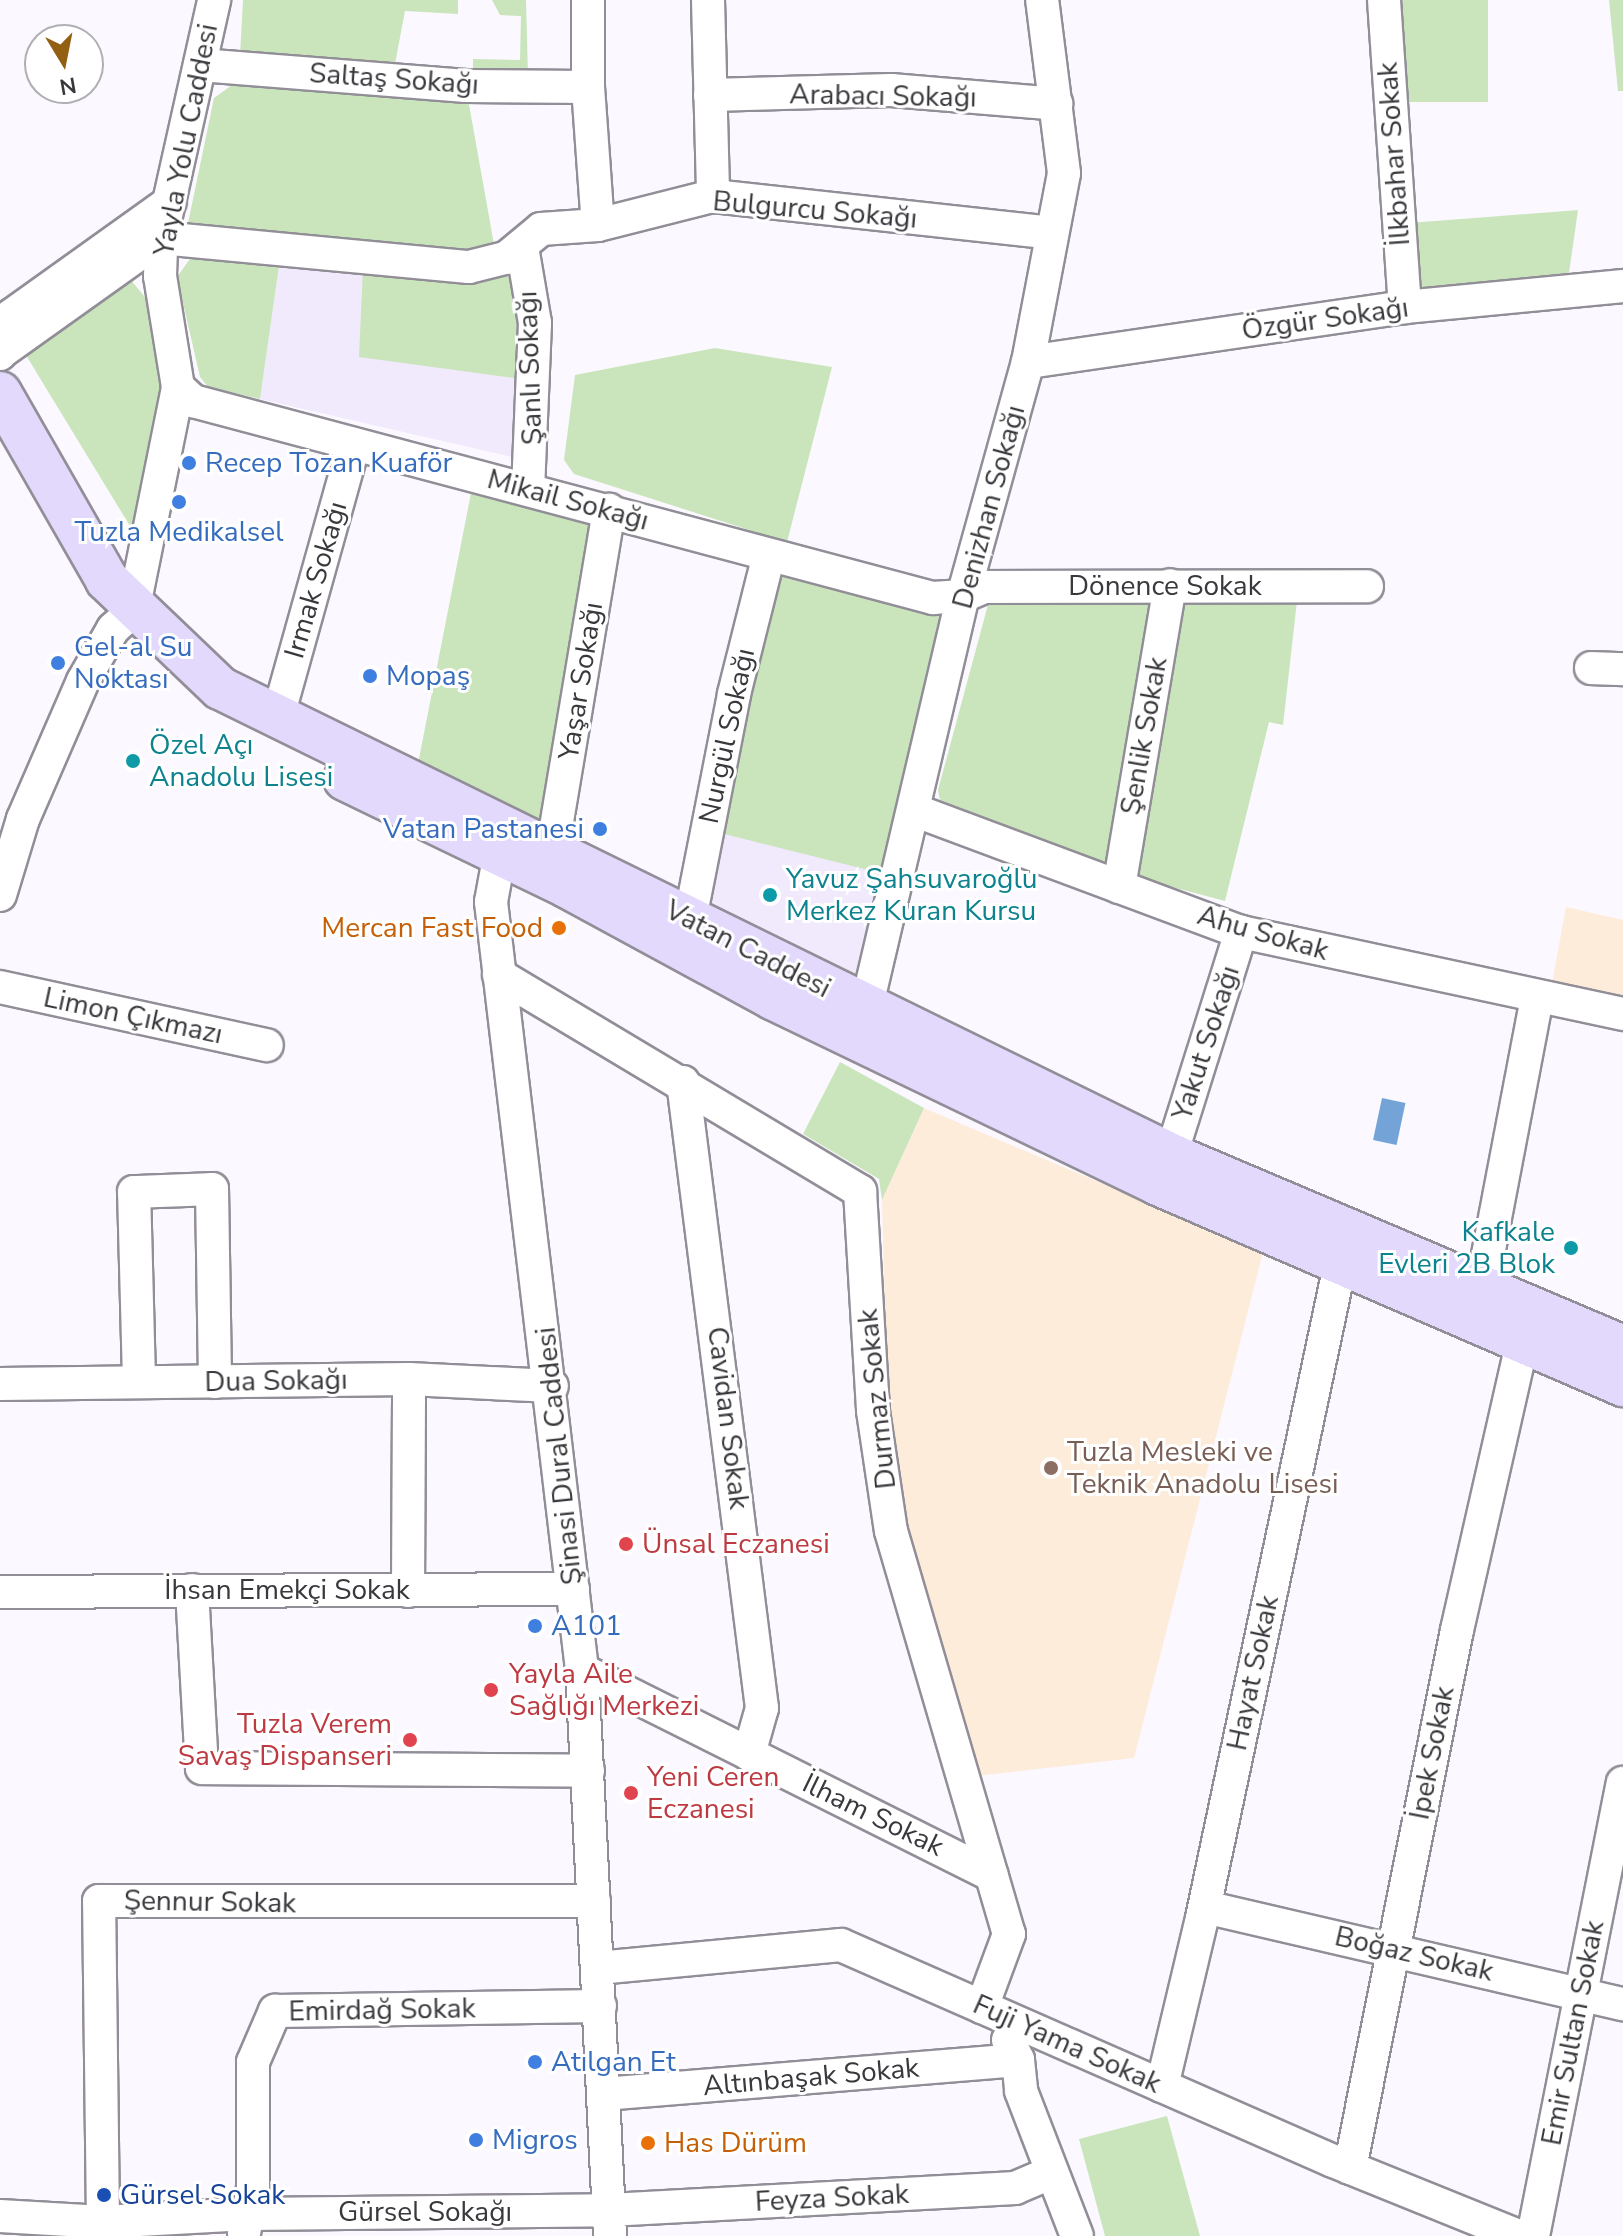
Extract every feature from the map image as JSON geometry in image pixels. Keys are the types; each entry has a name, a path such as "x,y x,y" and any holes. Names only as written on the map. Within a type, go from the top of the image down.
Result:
{"main road":[{"name":"Vatan Caddesi","path":"0,393 107,580 123,620 194,704 501,840 552,851 866,1009 1171,1155 1623,1347"},
{"name":"Vatan Caddesi","path":"0,447 91,605 123,620 220,688 278,716 949,1084 1158,1184 1341,1260 1623,1385"}],"street":[{"name":"Yayla Yolu Caddesi","path":"0,895 11,815 123,620 178,387 160,276 161,238 214,0"},
{"path":"588,0 588,87 598,225"},
{"path":"708,0 713,196"},
{"name":"Denizhan Sokağı","path":"866,1009 963,596 1028,362 1064,173 1042,0"},
{"name":"İlkbahar Sokak","path":"1384,0 1405,307"},
{"name":"Saltaş Sokağı","path":"200,65 466,86 588,87"},
{"name":"Arabacı Sokağı","path":"710,95 891,90 1056,104"},
{"name":"Bulgurcu Sokağı","path":"161,238 469,267 506,258 541,229 598,225 713,196 1052,233"},
{"path":"0,353 6,319 170,202"},
{"path":"0,353 161,238"},
{"name":"Şanlı Sokağı","path":"522,247 535,323 528,489"},
{"name":"Özgür Sokağı","path":"1028,362 1405,307 1623,286"},
{"name":"Mikail Sokağı","path":"178,387 193,401 769,555 933,598 963,596"},
{"name":"Irmak Sokağı","path":"278,716 354,444"},
{"name":"Yaşar Sokağı","path":"552,851 609,510"},
{"name":"Nurgül Sokağı","path":"690,919 734,694 769,555"},
{"name":"Şenlik Sokak","path":"1119,887 1170,585"},
{"name":"Dönence Sokak","path":"963,596 984,587 1367,586"},
{"name":"Ahu Sokak","path":"914,810 1241,932 1537,999 1623,1014"},
{"name":"Şinasi Dural Caddesi","path":"501,840 491,902 552,1386 582,1670 610,2223"},
{"name":"Yakut Sokağı","path":"1171,1155 1241,932"},
{"name":"Durmaz Sokak","path":"499,975 683,1082 860,1191 873,1411 891,1531 1009,1934 989,2010"},
{"name":"Limon Çıkmazı","path":"0,987 267,1045"},
{"path":"1482,1286 1537,999"},
{"name":"Cavidan Sokak","path":"683,1082 762,1708 749,1754"},
{"path":"139,1380 134,1192 212,1189 215,1382"},
{"name":"Hayat Sokak","path":"1162,2086 1205,1907 1341,1260"},
{"name":"İpek Sokak","path":"1350,2168 1457,1630 1523,1340"},
{"path":"408,1591 409,1379"},
{"name":"Dua Sokağı","path":"0,1384 409,1379 552,1386"},
{"name":"İhsan Emekçi Sokak","path":"0,1592 573,1589"},
{"path":"192,1590 202,1768 588,1771"},
{"name":"İlham Sokak","path":"582,1670 992,1875"},
{"name":"Emir Sultan Sokak","path":"1533,2236 1623,1783"},
{"name":"Şennur Sokak","path":"103,2222 99,1901 594,1901"},
{"name":"Boğaz Sokak","path":"1205,1907 1393,1948 1623,2004"},
{"name":"Fuji Yama Sokak","path":"598,1968 841,1945 1350,2168 1519,2236"},
{"name":"Emirdağ Sokak","path":"245,2225 253,2188 253,2062 275,2011 600,2006"},
{"path":"989,2010 1018,2060 1021,2091 1077,2236"},
{"name":"Altınbaşak Sokak","path":"604,2094 1018,2060"},
{"name":"Feyza Sokak","path":"610,2223 1015,2188 1051,2173"},
{"name":"Gürsel Sokağı","path":"0,2216 245,2225 610,2223"}],"shaded area":[{"path":"280,259 363,268 521,379 516,458 260,399"},
{"path":"718,832 897,843 859,988 710,916 706,902"},
{"path":"1566,907 1623,920 1623,997 1552,983"},
{"name":"Tuzla Mesleki ve Teknik Anadolu Lisesi","path":"924,1108 1263,1252 1134,1758 977,1776 898,1523 888,1412 882,1200"}],"green space":[{"path":"243,0 458,0 458,14 405,11 394,69 240,55"},
{"path":"492,0 526,0 528,76 473,73 473,59 520,60 521,16 500,15"},
{"path":"1390,0 1488,0 1488,102 1390,102"},
{"path":"1609,0 1623,0 1623,91 1618,91"},
{"path":"239,80 468,99 495,250 464,254 187,228 214,98"},
{"path":"1578,210 1569,273 1416,290 1409,223"},
{"path":"192,256 280,259 260,399 208,387 200,377 177,277"},
{"path":"363,268 470,278 515,276 524,331 521,379 359,357"},
{"path":"130,279 149,302 163,383 133,531 24,352"},
{"path":"715,348 832,367 787,542 574,474 564,460 575,375"},
{"path":"471,493 594,526 542,829 417,769"},
{"path":"781,573 949,615 884,874 716,832"},
{"path":"989,601 1153,601 1114,858 1104,862 940,800 938,790"},
{"path":"1297,601 1283,725 1269,722 1225,901 1138,878 1185,602"},
{"path":"840,1062 924,1108 882,1200 879,1179 803,1134"},
{"path":"1167,2116 1200,2236 1105,2236 1079,2139"}],"water":[{"path":"1382,1098 1405,1103 1397,1145 1373,1140"}],"place":[{"name":"Recep Tozan Kuaför","path":"189,463"},
{"name":"Tuzla Medikalsel","path":"179,502"},
{"name":"Gel-al Su Noktası","path":"58,663"},
{"name":"Mopaş","path":"370,676"},
{"name":"Özel Açı Anadolu Lisesi","path":"133,761"},
{"name":"Vatan Pastanesi","path":"600,829"},
{"name":"Yavuz Şahsuvaroğlu Merkez Kuran Kursu","path":"770,895"},
{"name":"Mercan Fast Food","path":"559,928"},
{"name":"Kafkale Evleri 2B Blok","path":"1571,1248"},
{"name":"Tuzla Mesleki ve Teknik Anadolu Lisesi","path":"1051,1468"},
{"name":"Ünsal Eczanesi","path":"626,1544"},
{"name":"A101","path":"535,1626"},
{"name":"Yayla Aile Sağlığı Merkezi","path":"491,1690"},
{"name":"Tuzla Verem Savaş Dispanseri","path":"410,1740"},
{"name":"Yeni Ceren Eczanesi","path":"631,1793"},
{"name":"Atılgan Et","path":"535,2062"},
{"name":"Migros","path":"476,2140"},
{"name":"Has Dürüm","path":"648,2143"},
{"name":"Gürsel Sokak","path":"104,2195"}]}
